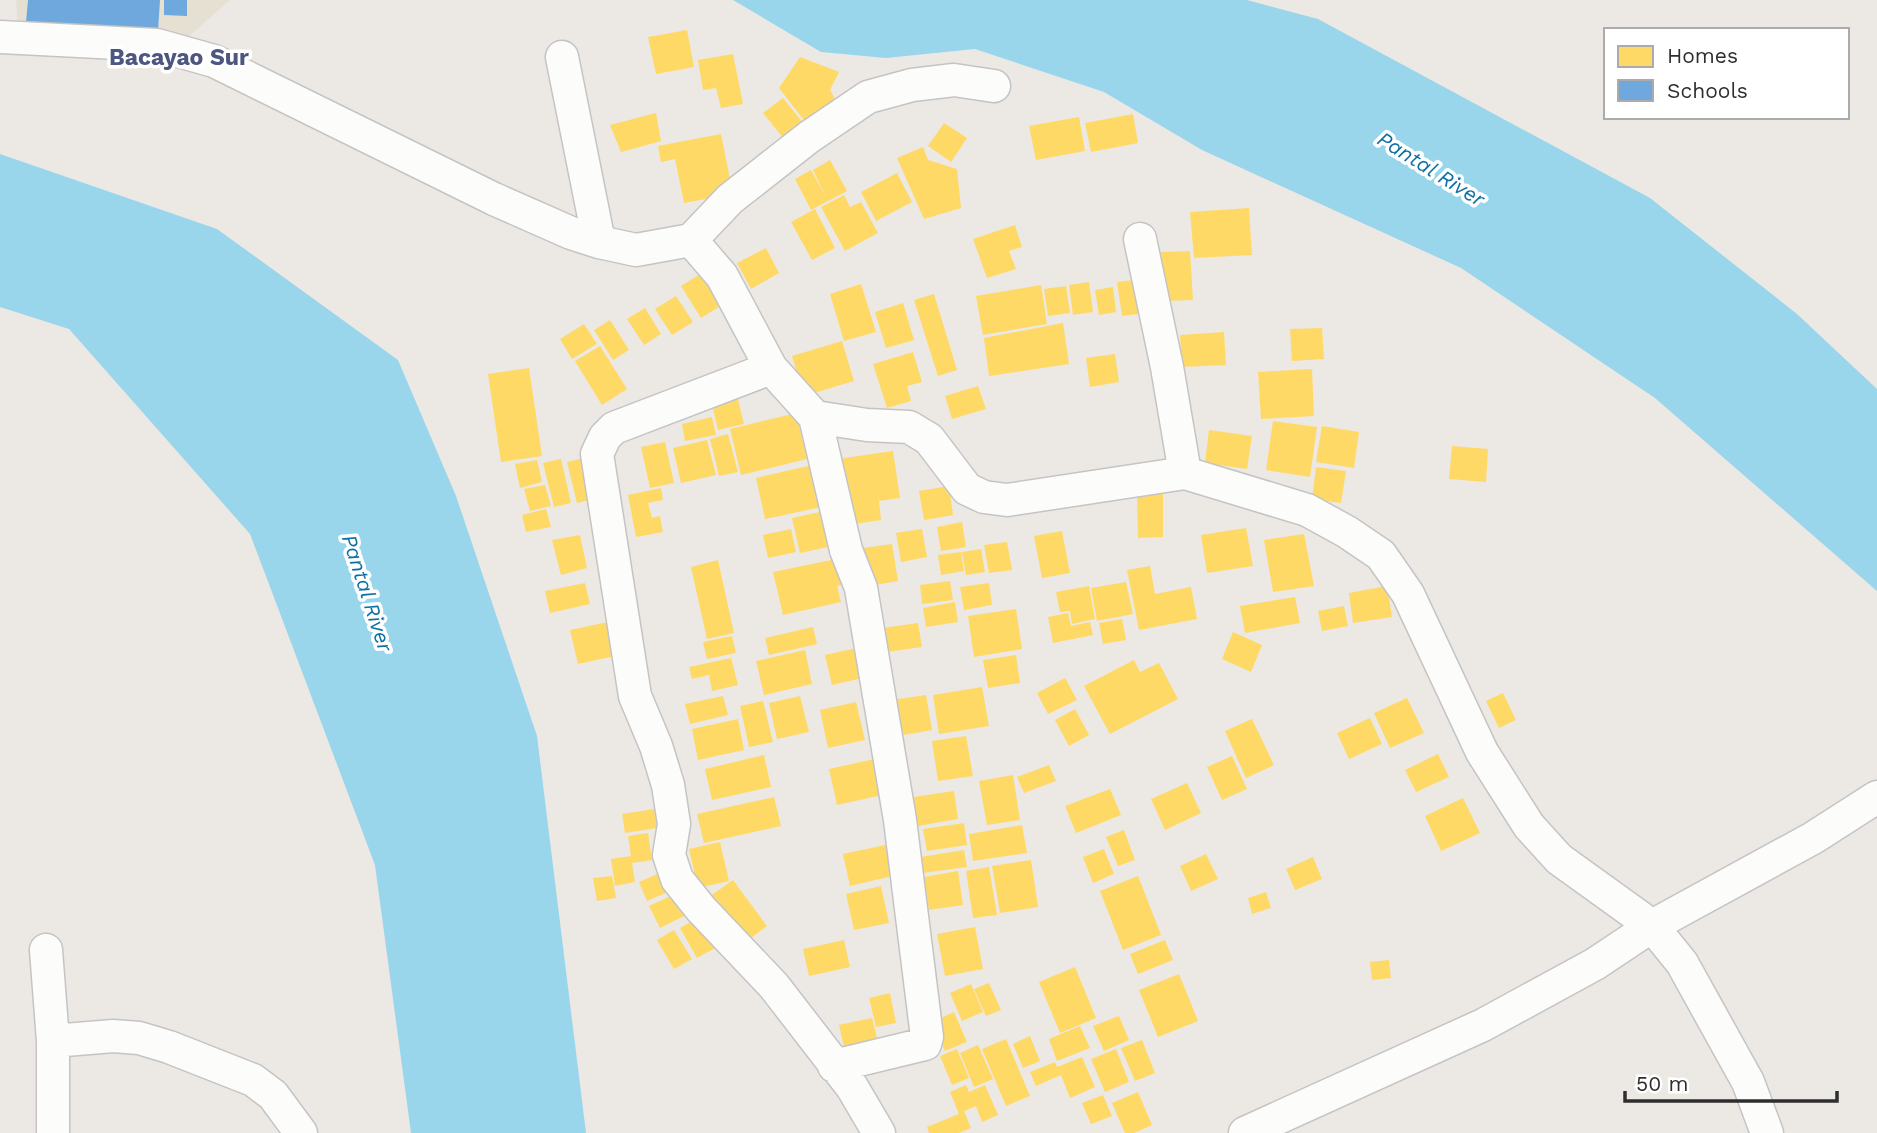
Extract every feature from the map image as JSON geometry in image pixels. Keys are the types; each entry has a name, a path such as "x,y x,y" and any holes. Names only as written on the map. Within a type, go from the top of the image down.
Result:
{"street":[{"path":"0,37 157,45 214,61 494,199 571,233 636,250 691,240 730,199 809,137 868,97 912,85 954,80 995,86"},
{"path":"562,57 598,242"},
{"path":"1140,239 1167,367 1185,473"},
{"path":"691,240 722,276 771,368 814,417 846,550 861,588 900,820 927,1037 925,1044 834,1066"},
{"path":"771,368 614,428 605,437 597,454 635,696 656,746 668,785 674,824 668,855 677,879 701,909 774,986 852,1087 880,1133"},
{"path":"814,417 867,425 909,427 929,439 967,489 984,497 1007,500 1185,473 1307,510 1348,532 1381,555 1408,594 1482,752 1529,826 1559,859 1652,926 1682,963 1748,1082 1767,1133"},
{"path":"1245,1133 1483,1025 1595,964 1652,926 1813,838 1877,797"},
{"path":"46,950 53,1041 53,1133"},
{"path":"53,1041 113,1036 139,1038 169,1046 253,1080 273,1095 301,1133"}],"shaded area":[{"path":"16,0 230,0 188,37 18,31"}],"water":[{"name":"Pantal River","path":"733,0 1247,0 1318,19 1650,198 1797,314 1877,389 1877,591 1655,398 1461,268 1202,150 1104,92 975,49 886,58 821,52"},
{"name":"Pantal River","path":"0,154 217,229 398,360 456,496 537,736 586,1133 411,1133 375,865 250,534 69,329 0,307"}],"building: Homes":[{"path":"687,30 694,67 656,74 648,37"},
{"path":"733,54 743,104 721,108 716,88 703,90 698,60"},
{"path":"800,57 839,72 830,90 842,111 813,132 779,88"},
{"path":"783,98 807,128 787,143 763,113"},
{"path":"656,113 661,141 621,152 610,125"},
{"path":"1133,114 1138,143 1091,152 1085,123"},
{"path":"1079,117 1085,151 1036,160 1029,126"},
{"path":"944,123 967,138 951,162 928,146"},
{"path":"721,134 733,194 684,203 675,159 661,162 658,146"},
{"path":"923,147 928,160 957,169 961,208 924,219 897,158"},
{"path":"830,160 847,191 811,210 795,179 811,170 826,197 813,170"},
{"path":"897,173 912,202 876,221 861,192"},
{"path":"844,195 850,207 861,202 878,233 845,251 821,207"},
{"path":"1249,208 1252,255 1194,258 1190,212"},
{"path":"815,209 835,248 812,260 791,222"},
{"path":"1015,225 1022,247 1009,251 1016,269 987,278 973,239"},
{"path":"766,248 779,273 751,289 737,263"},
{"path":"1190,251 1193,300 1165,301 1161,252"},
{"path":"710,268 730,300 701,318 681,286"},
{"path":"1142,279 1147,313 1122,316 1117,282"},
{"path":"1089,282 1093,312 1073,315 1069,285"},
{"path":"861,284 876,332 844,341 830,294"},
{"path":"1041,285 1047,324 983,335 976,296"},
{"path":"1066,286 1070,313 1048,316 1044,289"},
{"path":"1113,287 1116,312 1099,315 1095,290"},
{"path":"934,294 957,370 938,376 914,300"},
{"path":"676,296 693,322 672,335 655,309"},
{"path":"903,303 914,340 886,348 875,312"},
{"path":"645,308 661,334 644,345 627,319"},
{"path":"610,320 629,350 613,360 594,330"},
{"path":"1063,323 1069,364 989,376 984,338"},
{"path":"584,324 597,344 572,359 560,339"},
{"path":"1322,328 1324,359 1292,361 1290,329"},
{"path":"1224,332 1226,365 1182,367 1180,335"},
{"path":"842,341 854,381 804,396 792,356"},
{"path":"600,346 627,389 602,405 575,361"},
{"path":"913,352 922,382 907,386 911,401 887,408 873,364"},
{"path":"1115,354 1119,382 1090,387 1086,358"},
{"path":"529,368 542,456 501,462 488,374"},
{"path":"1312,369 1314,416 1261,419 1258,372"},
{"path":"978,386 986,409 952,419 945,396"},
{"path":"737,395 744,424 718,430 711,401"},
{"path":"796,413 807,459 741,475 730,429"},
{"path":"712,417 716,435 685,441 682,424"},
{"path":"1273,421 1317,427 1310,477 1266,470"},
{"path":"1322,426 1359,432 1354,468 1316,462"},
{"path":"1209,430 1252,436 1247,469 1205,463"},
{"path":"728,434 738,472 719,476 710,439"},
{"path":"707,440 716,475 681,483 673,448"},
{"path":"665,442 674,483 650,488 641,447"},
{"path":"1452,446 1488,449 1486,482 1449,479"},
{"path":"893,451 900,498 879,501 881,520 848,525 837,459"},
{"path":"588,457 598,498 577,503 567,462"},
{"path":"561,459 571,503 554,507 543,463"},
{"path":"537,460 542,482 520,488 515,464"},
{"path":"821,463 822,507 765,519 756,478"},
{"path":"1316,467 1346,471 1341,503 1312,499"},
{"path":"545,485 551,506 530,511 524,489"},
{"path":"949,486 953,515 924,520 919,491"},
{"path":"661,488 663,500 648,503 652,518 660,516 663,532 636,537 628,495"},
{"path":"1163,493 1163,537 1138,538 1137,494"},
{"path":"546,509 551,527 526,532 522,515"},
{"path":"829,510 837,545 800,553 792,518"},
{"path":"962,522 966,547 941,551 937,527"},
{"path":"1246,528 1253,566 1207,573 1201,535"},
{"path":"791,529 796,552 768,558 763,535"},
{"path":"922,529 927,557 901,562 896,533"},
{"path":"1062,531 1070,573 1042,578 1034,536"},
{"path":"1304,534 1314,586 1273,592 1264,540"},
{"path":"580,535 587,568 561,575 552,540"},
{"path":"1007,542 1012,570 989,573 984,545"},
{"path":"892,544 898,581 869,586 863,548"},
{"path":"981,549 985,572 966,575 962,552"},
{"path":"961,552 964,571 941,575 938,555"},
{"path":"841,558 847,584 837,586 841,602 783,615 773,572"},
{"path":"718,560 734,633 707,639 691,567"},
{"path":"1150,566 1155,594 1191,587 1197,619 1139,630 1127,570"},
{"path":"950,581 953,600 922,604 920,585"},
{"path":"1126,582 1133,614 1097,621 1091,588"},
{"path":"585,583 590,604 550,613 545,591"},
{"path":"989,583 992,605 964,610 960,587"},
{"path":"1089,586 1095,619 1072,624 1070,611 1060,612 1056,592"},
{"path":"1387,586 1392,617 1353,623 1349,593"},
{"path":"1295,597 1300,623 1245,633 1240,606"},
{"path":"955,602 958,622 926,627 923,608"},
{"path":"1344,606 1348,626 1322,631 1318,611"},
{"path":"1016,609 1022,649 974,657 968,616"},
{"path":"1068,613 1071,626 1090,622 1093,635 1053,643 1048,617"},
{"path":"1122,619 1126,640 1103,644 1099,623"},
{"path":"612,621 620,655 578,664 570,630"},
{"path":"918,623 922,647 887,652 883,628"},
{"path":"813,627 817,644 769,655 765,638"},
{"path":"1233,632 1262,645 1251,672 1222,659"},
{"path":"732,636 736,653 707,659 703,642"},
{"path":"861,647 867,677 832,685 825,655"},
{"path":"805,650 812,684 764,695 756,661"},
{"path":"1016,655 1020,683 988,688 983,660"},
{"path":"731,658 738,685 712,691 709,675 692,679 689,667"},
{"path":"1134,660 1140,672 1159,663 1178,699 1110,734 1084,686"},
{"path":"1065,678 1077,700 1048,714 1037,693"},
{"path":"982,687 989,726 939,734 933,695"},
{"path":"1503,693 1516,720 1499,728 1486,701"},
{"path":"926,695 932,730 898,736 892,700"},
{"path":"723,696 728,715 690,724 685,704"},
{"path":"800,696 809,732 777,739 769,703"},
{"path":"1407,698 1424,733 1390,748 1374,713"},
{"path":"763,701 773,742 749,747 740,706"},
{"path":"856,702 865,740 828,748 820,710"},
{"path":"1075,709 1089,735 1069,746 1055,720"},
{"path":"1370,718 1382,744 1349,759 1337,733"},
{"path":"738,719 744,750 698,760 692,729"},
{"path":"1252,719 1274,765 1246,778 1225,731"},
{"path":"966,736 973,776 938,781 932,741"},
{"path":"1438,754 1449,777 1416,792 1405,770"},
{"path":"764,755 771,787 712,800 705,769"},
{"path":"1232,756 1247,789 1222,800 1207,767"},
{"path":"879,758 887,794 837,805 829,769"},
{"path":"1049,765 1056,781 1024,793 1017,777"},
{"path":"1013,775 1020,820 987,825 979,781"},
{"path":"1187,783 1201,813 1165,830 1151,799"},
{"path":"1110,789 1121,815 1076,833 1065,806"},
{"path":"954,791 958,819 912,827 907,798"},
{"path":"774,797 781,826 704,843 697,814"},
{"path":"1463,798 1480,833 1441,851 1425,816"},
{"path":"654,809 657,828 625,833 622,814"},
{"path":"964,823 967,845 927,851 923,829"},
{"path":"1022,825 1027,853 973,861 969,834"},
{"path":"1124,830 1135,860 1118,866 1106,837"},
{"path":"648,833 652,860 632,863 635,882 615,886 611,859 631,856 628,836"},
{"path":"720,842 729,881 698,888 689,849"},
{"path":"890,844 897,875 850,886 843,854"},
{"path":"1104,849 1114,874 1093,883 1083,857"},
{"path":"964,850 967,867 923,873 920,857"},
{"path":"1206,854 1218,879 1191,891 1180,866"},
{"path":"1313,857 1322,879 1295,890 1286,869"},
{"path":"1031,860 1038,907 1000,913 992,866"},
{"path":"989,867 997,915 973,918 966,871"},
{"path":"664,871 672,890 647,901 639,882"},
{"path":"958,871 963,905 929,910 924,877"},
{"path":"612,876 616,898 597,901 593,878"},
{"path":"1138,876 1161,935 1123,950 1100,891"},
{"path":"733,880 767,926 740,946 706,899"},
{"path":"881,886 889,923 854,930 846,894"},
{"path":"1266,892 1271,908 1252,914 1248,898"},
{"path":"677,893 688,914 660,928 649,906"},
{"path":"701,916 719,946 697,958 680,928"},
{"path":"975,927 983,969 945,976 937,934"},
{"path":"674,930 692,959 674,969 657,940"},
{"path":"844,940 850,967 809,976 803,949"},
{"path":"1165,940 1173,960 1138,974 1130,954"},
{"path":"1389,960 1391,978 1372,980 1370,962"},
{"path":"1075,967 1096,1018 1060,1033 1039,982"},
{"path":"1179,974 1198,1021 1158,1037 1139,990"},
{"path":"989,983 1001,1010 986,1016 974,989"},
{"path":"971,984 983,1012 962,1021 950,993"},
{"path":"890,993 896,1023 876,1027 869,998"},
{"path":"954,1012 967,1042 945,1051 932,1022"},
{"path":"1119,1016 1129,1040 1104,1051 1093,1026"},
{"path":"872,1018 880,1049 846,1056 839,1025"},
{"path":"1080,1026 1090,1048 1057,1061 1049,1039"},
{"path":"1030,1036 1040,1061 1023,1068 1013,1044"},
{"path":"1006,1039 1030,1096 1006,1106 982,1049"},
{"path":"1142,1040 1155,1073 1135,1081 1121,1048"},
{"path":"978,1045 993,1079 974,1087 960,1053"},
{"path":"957,1049 969,1078 952,1085 940,1056"},
{"path":"1116,1049 1129,1082 1105,1092 1091,1059"},
{"path":"1082,1057 1095,1087 1070,1098 1061,1075 1036,1086 1030,1072 1055,1062 1057,1067"},
{"path":"966,1085 969,1092 985,1085 998,1115 982,1122 976,1106 964,1111 971,1128 959,1133 929,1133 927,1127 959,1114 950,1092"},
{"path":"1138,1092 1152,1125 1134,1133 1125,1133 1112,1103"},
{"path":"1103,1095 1112,1116 1091,1124 1082,1103"}],"building: Schools":[{"path":"28,0 160,0 158,31 26,22"},
{"path":"164,0 187,0 187,16 164,15"}],"district":[{"name":"Bacayao Sur","path":"179,57"}]}
